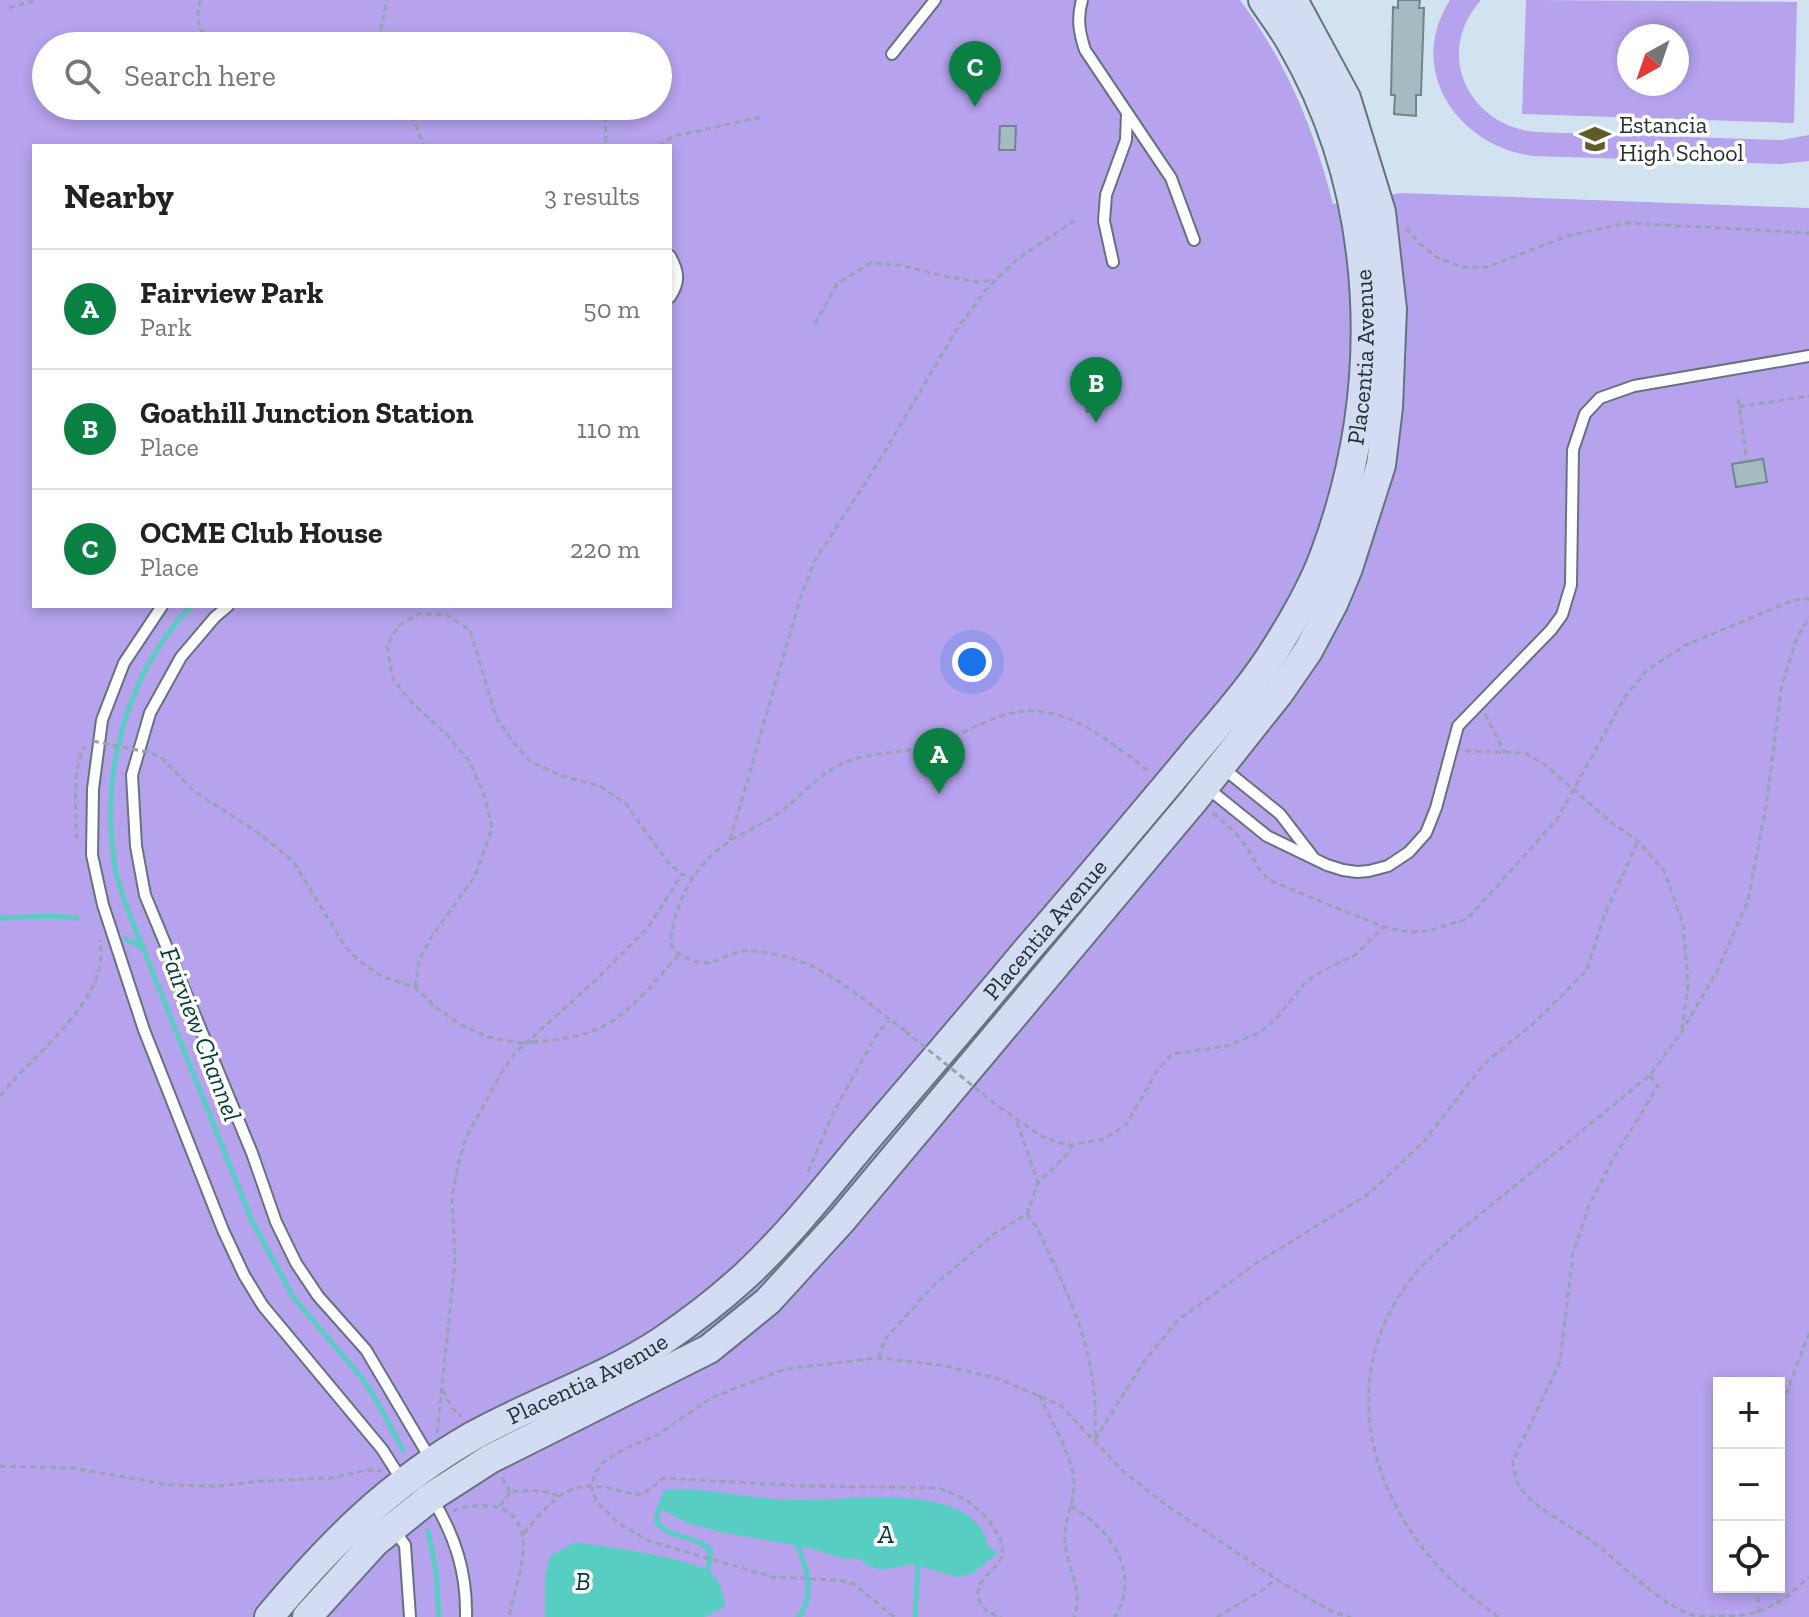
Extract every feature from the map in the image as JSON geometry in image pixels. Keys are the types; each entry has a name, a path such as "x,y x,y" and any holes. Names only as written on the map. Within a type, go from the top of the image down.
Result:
{"main road":[{"name":"Placentia Avenue","path":"269,1617 393,1476 432,1462 474,1436 660,1342 744,1277 819,1196 1190,757 1273,653 1310,589 1325,555 1351,469 1366,364 1365,281 1355,215 1339,153 1312,83 1292,43 1263,0"},
{"name":"Placentia Avenue","path":"307,1617 392,1527 437,1506 490,1459 709,1349 768,1301 842,1220 1212,788 1308,651 1348,568 1381,465 1388,407 1392,309 1381,212 1346,98 1293,0"}],"lane":[{"path":"892,54 935,0"},
{"path":"1082,0 1078,13 1085,50 1171,178 1194,240"},
{"path":"1113,262 1104,221 1106,195 1126,140 1127,113"},
{"path":"672,259 677,268 678,283 672,294"},
{"path":"1190,757 1212,788 1267,836 1343,870 1369,871 1388,866 1409,852 1426,833 1436,808 1458,726 1562,615 1571,585 1573,450 1585,414 1600,398 1634,386 1809,356"},
{"path":"161,608 124,663 102,720 93,789 92,855 103,905 144,1030 223,1230 244,1275 263,1306 372,1437 393,1476"},
{"path":"226,608 181,657 150,713 132,775 136,846 145,895 252,1153 276,1222 296,1263 318,1296 366,1350 432,1462"},
{"path":"1190,757 1212,788 1280,814 1314,858"},
{"path":"437,1506 462,1561 467,1592 466,1617"},
{"path":"392,1527 405,1545 410,1617"}],"path":[{"path":"9,8 37,0"},
{"path":"200,0 196,16 200,32"},
{"path":"378,32 387,0"},
{"path":"662,144 674,136 762,117"},
{"path":"414,120 423,144"},
{"path":"605,120 606,144"},
{"path":"1381,212 1399,213 1420,244 1438,258 1462,267 1487,267 1567,236 1627,223 1809,233"},
{"path":"730,840 800,599 815,560 872,473 957,329 994,280 1016,260 1075,220"},
{"path":"815,324 837,284 870,263 900,265 978,282 994,280"},
{"path":"1739,407 1809,396"},
{"path":"1738,399 1747,461"},
{"path":"1212,788 1257,867 1271,881 1384,927 1418,932 1451,926 1472,914 1557,819 1625,697 1647,670 1700,639 1794,600 1809,599"},
{"path":"415,987 419,961 430,939 475,876 492,829 485,797 470,762 445,733 410,701 393,679 387,646 398,626 419,614 447,615 470,630 496,717 531,762 563,776 600,786 626,804 669,864 693,878"},
{"path":"1498,1617 1439,1568 1412,1533 1389,1490 1374,1453 1367,1422 1374,1351 1390,1311 1406,1285 1428,1261 1456,1234 1650,1075 1681,1033 1731,944 1748,901 1767,800 1781,689 1796,640 1809,617"},
{"path":"1480,702 1505,753"},
{"path":"1153,775 1087,726 1068,717 1030,711 990,719 916,750 850,760 815,781 773,817 730,840 708,858 693,878 671,938 673,949 700,964 718,961 737,952 780,955 825,974 905,1031 1016,1121 1041,1136 1072,1145 1104,1139 1126,1125 1157,1071 1172,1054 1227,1046 1259,1033 1276,1019 1306,982 1355,955 1384,927"},
{"path":"78,845 77,782 80,754 85,745 93,741 152,753 163,759 195,792 256,831 293,861 345,946 359,961 383,977 415,987 434,1006 461,1025 488,1037 519,1043 596,1030 632,1003 680,955"},
{"path":"1450,751 1525,753 1544,764 1638,841 1664,871 1683,924 1688,985 1681,1033"},
{"path":"1095,1440 1142,1364 1178,1320 1255,1264 1370,1193 1424,1141 1485,1063 1533,1024 1587,970 1604,916 1638,841"},
{"path":"437,1433 455,1262 452,1198 465,1140 515,1053 597,979 649,926 682,874"},
{"path":"0,1096 81,1006 95,984 101,954 97,935"},
{"path":"806,1181 812,1159 833,1113 878,1032 890,1020"},
{"path":"1650,1075 1658,1086 1613,1159 1589,1206 1573,1253 1560,1362 1513,1461 1514,1476 1523,1492 1542,1510 1589,1539 1662,1599 1694,1616 1743,1617 1758,1614 1809,1577"},
{"path":"1016,1121 1038,1183"},
{"path":"878,1358 886,1338 931,1288 994,1234 1027,1214 1038,1183 1072,1145"},
{"path":"1027,1214 1037,1228 1084,1334 1097,1406 1095,1440"},
{"path":"1785,1397 1809,1333"},
{"path":"894,1617 854,1584 838,1580 773,1577 649,1541 618,1523 596,1501 591,1486 596,1472 602,1463 622,1450 659,1434 711,1398 785,1369 878,1358 942,1365 999,1379 1060,1405 1123,1471 1166,1505 1275,1579 1335,1613 1351,1617"},
{"path":"442,1386 452,1408 464,1418"},
{"path":"1039,1394 1067,1457 1074,1481 1064,1541 1078,1591 1074,1617"},
{"path":"0,1466 73,1468 170,1485 218,1486 332,1478 367,1470 393,1476"},
{"path":"501,1476 510,1492"},
{"path":"509,1617 524,1533 559,1496 591,1486 642,1495 664,1478 804,1486 939,1488 965,1499 981,1512 1002,1543 1003,1556 978,1591 981,1606 990,1614 1002,1617"},
{"path":"499,1508 504,1496 510,1492 526,1490 559,1496"},
{"path":"437,1506 499,1508 516,1519 524,1533"},
{"path":"1071,1506 1089,1516 1101,1528 1122,1558 1126,1588 1123,1604 1115,1617"},
{"path":"1209,1617 1218,1616 1266,1588 1275,1579"},
{"path":"1758,1593 1758,1614"}],"shaded area":[{"path":"0,0 1240,0 1272,48 1297,98 1317,149 1333,204 1401,193 1809,208 1809,1617 0,1617"},
{"path":"1450,0 1481,0 1467,20 1460,42 1460,63 1465,83 1476,101 1491,116 1511,126 1535,132 1781,140 1809,135 1809,161 1780,164 1534,156 1507,150 1482,138 1462,121 1447,101 1437,78 1433,53 1438,26"},
{"path":"1526,0 1797,2 1794,123 1522,114"}],"water":[{"name":"A","path":"664,1490 779,1499 905,1498 934,1502 959,1510 978,1525 988,1546 998,1553 972,1574 957,1577 912,1564 883,1570 868,1566 857,1558 845,1559 810,1548 687,1523 659,1508"},
{"name":"B","path":"576,1542 647,1553 701,1568 718,1581 725,1607 704,1617 545,1617 545,1575 550,1556"}],"building":[{"path":"1398,0 1420,0 1419,8 1424,8 1421,95 1416,95 1416,116 1394,114 1395,95 1391,95 1393,7 1398,8"},
{"path":"1000,126 1016,126 1015,150 999,150"},
{"path":"1093,370 1103,408 1087,412 1078,374"},
{"path":"1763,459 1767,482 1736,487 1732,464"}],"waterway":[{"name":"Fairview Channel","path":"189,608 150,661 124,724 112,792 111,827 117,877 252,1221 293,1297 361,1377 403,1450"},
{"path":"0,918 77,918"},
{"path":"126,939 140,946"},
{"path":"659,1508 656,1521 661,1527 698,1542 711,1551 707,1575"},
{"name":"Fairview Channel","path":"428,1531 436,1571 439,1617"},
{"path":"797,1545 808,1581 807,1600 799,1617"},
{"path":"915,1617 918,1565"}],"place":[{"name":"OCME Club House","path":"975,107"},
{"name":"Estancia High School","path":"1595,139"},
{"name":"Goathill Junction Station","path":"1096,423"},
{"name":"Fairview Park","path":"939,794"}]}
